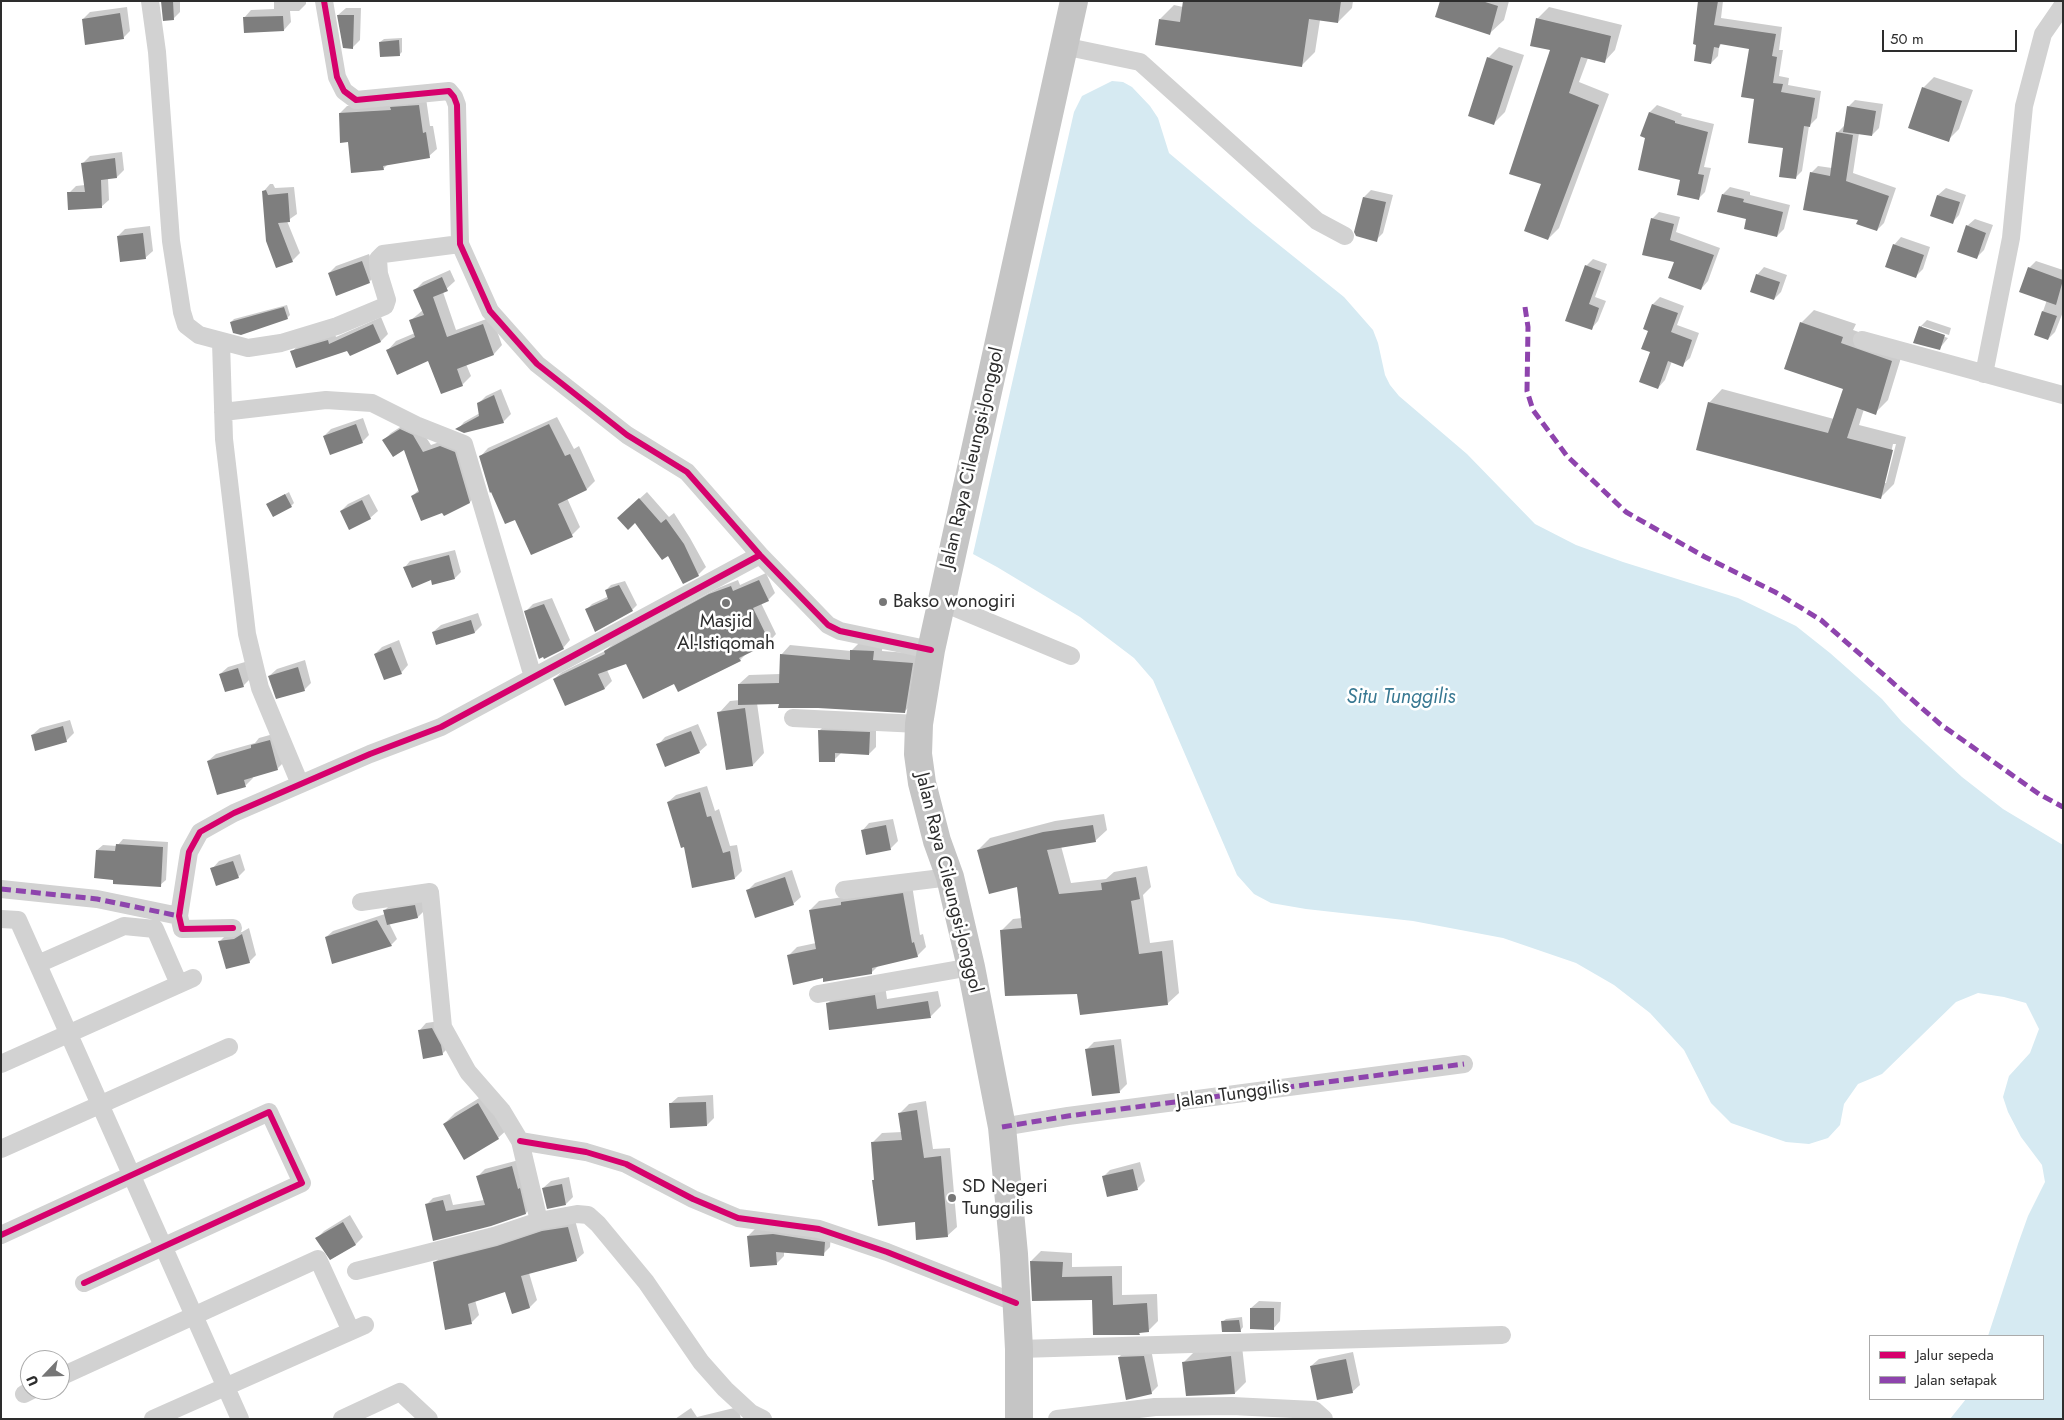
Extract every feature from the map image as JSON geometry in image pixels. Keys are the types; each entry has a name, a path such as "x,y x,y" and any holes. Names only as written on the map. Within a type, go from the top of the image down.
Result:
{"main road":[{"name":"Jalan Raya Cileungsi-Jonggol","path":"1019,1419 1019,1349 1014,1254 1002,1127 971,967 950,877 937,841 922,783 918,754 919,724 930,650 1074,1"}],"street":[{"path":"150,1 156,52 171,241 182,312 186,325 199,335 248,348 281,344 337,326 386,306 388,300 379,274 378,259 384,254 460,244"},
{"path":"324,1 338,78 344,91 356,100 448,91 454,97 457,105 460,244 490,311 537,364 627,435 687,472 760,555 828,625 840,631 930,650"},
{"path":"1984,374 2011,238 2024,106 2043,34 2063,5"},
{"path":"1063,46 1140,62 1317,221 1344,236"},
{"path":"1862,340 2063,395"},
{"path":"221,342 225,448 247,634 260,688 300,784"},
{"path":"223,412 326,400 372,403 416,425 464,444 533,677"},
{"path":"233,928 182,929 179,916 189,852 200,832 234,813 300,784 370,754 441,727 760,555"},
{"path":"941,602 1071,656"},
{"path":"793,718 919,724"},
{"path":"844,890 950,877"},
{"path":"1,889 97,899 179,916"},
{"path":"361,902 430,892 443,1027 468,1072 502,1111 520,1141 539,1221"},
{"path":"1,918 18,920 240,1419"},
{"path":"1,1064 186,981 155,929 124,926 38,964"},
{"path":"818,994 971,967"},
{"path":"1,1149 228,1047"},
{"name":"Jalan Tunggilis","path":"1002,1127 1068,1116 1464,1064"},
{"path":"1,1235 269,1112 302,1183 84,1283"},
{"path":"520,1141 586,1152 626,1164 693,1199 738,1218 819,1229 886,1252 1016,1304"},
{"path":"356,1271 494,1236 539,1221 577,1214 588,1215 598,1224 646,1282 701,1362 725,1389 751,1413 763,1419"},
{"path":"70,1372 318,1259 358,1328 153,1419"},
{"path":"1019,1349 1502,1336"},
{"path":"342,1419 400,1392 429,1419"},
{"path":"1057,1419 1155,1407 1232,1406 1314,1410 1324,1419"}],"water":[{"name":"Situ Tunggilis","path":"1112,81 1123,82 1132,87 1150,106 1158,118 1169,153 1344,297 1373,330 1385,375 1399,396 1467,454 1535,524 1576,545 1623,562 1738,598 1796,626 1882,699 1902,722 1962,777 2003,809 2063,845 2063,1419 1950,1419 1965,1400 2044,1400 2044,1335 1988,1335 2028,1216 2045,1182 2042,1165 2021,1137 2008,1112 2003,1097 2009,1076 2030,1053 2039,1029 2026,1003 1978,993 1956,1002 1882,1074 1858,1084 1844,1104 1840,1125 1828,1138 1809,1144 1786,1142 1731,1123 1711,1103 1684,1050 1650,1013 1614,985 1576,963 1503,938 1413,921 1306,909 1271,903 1254,894 1237,875 1153,680 1134,658 1080,617 973,554 1074,112 1082,96"}],"building":[{"path":"161,1 173,1 174,20 163,21"},
{"path":"1183,1 1341,1 1338,23 1309,19 1302,67 1155,45 1159,19 1180,22"},
{"path":"1440,1 1482,1 1498,6 1490,35 1435,17"},
{"path":"1698,1 1718,1 1714,25 1776,34 1772,56 1777,57 1773,83 1783,84 1781,92 1815,98 1810,127 1804,126 1796,179 1779,177 1783,148 1748,143 1754,99 1741,97 1749,49 1720,44 1719,48 1714,47 1711,64 1694,61 1696,45 1693,44"},
{"path":"120,13 124,39 85,45 82,19"},
{"path":"337,15 354,15 353,49 343,48"},
{"path":"283,16 284,31 244,33 243,17"},
{"path":"1536,18 1611,36 1605,63 1581,57 1569,93 1599,105 1548,240 1524,231 1541,184 1509,174 1550,50 1530,46"},
{"path":"399,40 400,56 380,57 379,42"},
{"path":"1487,57 1513,66 1494,125 1468,116"},
{"path":"1922,87 1962,101 1949,142 1908,128"},
{"path":"419,105 423,133 426,132 430,158 383,166 384,170 351,173 348,142 340,143 339,113 391,110 390,107"},
{"path":"1847,106 1876,111 1872,136 1843,132"},
{"path":"1649,112 1675,121 1675,123 1708,132 1698,174 1704,175 1699,200 1677,195 1680,180 1638,170 1645,138 1640,136"},
{"path":"1836,132 1853,135 1846,181 1889,196 1877,231 1856,224 1858,220 1803,210 1810,172 1830,176"},
{"path":"115,158 117,178 101,180 102,208 68,210 67,192 85,192 81,163"},
{"path":"266,190 268,195 288,193 290,222 278,223 293,262 276,268 266,241 262,191"},
{"path":"1722,194 1744,199 1743,202 1783,212 1777,237 1744,229 1746,219 1717,212"},
{"path":"1937,195 1960,202 1953,224 1930,216"},
{"path":"1363,197 1386,202 1377,242 1356,236 1354,232"},
{"path":"1651,218 1674,224 1670,240 1714,255 1701,290 1668,278 1674,262 1642,255"},
{"path":"1966,225 1986,233 1977,259 1957,252"},
{"path":"143,233 146,259 120,262 117,236"},
{"path":"1893,244 1924,255 1916,278 1885,267"},
{"path":"362,261 370,283 336,296 328,273"},
{"path":"1585,265 1601,271 1589,304 1599,308 1592,330 1565,321"},
{"path":"2028,267 2063,280 2056,305 2019,292"},
{"path":"1756,274 1780,282 1774,300 1750,292"},
{"path":"442,277 448,291 433,297 447,337 483,324 494,355 457,369 463,386 441,394 428,361 397,375 386,350 415,337 409,320 424,315 413,290"},
{"path":"1652,304 1678,313 1671,332 1692,340 1683,367 1668,361 1658,389 1639,382 1650,352 1641,349 1648,331 1643,329"},
{"path":"284,307 288,319 241,335 233,333 230,322"},
{"path":"2042,311 2057,316 2048,340 2034,335"},
{"path":"1800,322 1843,337 1841,343 1892,361 1876,415 1857,408 1847,438 1893,450 1881,499 1696,450 1708,402 1828,433 1843,389 1784,369"},
{"path":"373,324 381,342 350,356 347,351 296,368 290,351 328,340 329,344"},
{"path":"1919,326 1945,335 1940,350 1913,343"},
{"path":"494,395 504,423 464,433 455,429 479,416 477,403"},
{"path":"356,424 363,443 330,455 323,436"},
{"path":"549,424 565,456 570,454 587,490 558,504 573,537 531,555 515,520 505,524 490,493 479,456"},
{"path":"400,429 413,435 423,452 440,446 455,452 470,503 444,516 442,513 421,521 411,496 419,492 404,450 393,457 382,440"},
{"path":"285,494 292,507 273,517 266,504"},
{"path":"639,498 661,523 666,519 684,544 699,576 683,584 668,556 662,560 635,523 628,530 617,518"},
{"path":"362,500 371,519 349,530 340,511"},
{"path":"449,555 455,579 432,585 431,580 412,588 403,567"},
{"path":"759,580 769,601 753,608 770,643 739,658 741,661 678,692 674,684 643,699 626,664 598,674 605,689 565,706 553,679 605,654 604,651 709,594 731,586 733,591"},
{"path":"619,585 633,611 595,632 585,609 608,599 605,590"},
{"path":"544,604 564,649 544,659 543,657 539,659 524,611"},
{"path":"471,620 475,633 436,645 432,632"},
{"path":"391,647 402,674 384,680 374,654"},
{"path":"850,650 874,651 873,660 913,663 905,713 818,708 778,708 779,704 738,705 738,684 779,683 780,654 850,660"},
{"path":"298,667 305,691 276,699 268,676"},
{"path":"238,668 244,687 225,692 219,674"},
{"path":"745,708 753,766 726,770 717,712"},
{"path":"63,726 67,742 35,751 31,735"},
{"path":"818,730 870,732 869,755 835,753 835,762 819,762"},
{"path":"691,731 700,753 665,767 656,744"},
{"path":"270,740 278,770 244,780 246,787 217,795 207,761 251,748 251,745"},
{"path":"700,792 707,817 711,816 723,853 730,851 735,879 692,888 684,847 681,848 667,802"},
{"path":"886,825 891,850 866,855 861,830"},
{"path":"1093,825 1096,842 1047,850 1059,894 1102,890 1101,883 1136,877 1140,899 1131,901 1139,954 1162,951 1168,1005 1080,1015 1077,994 1005,996 1000,930 1022,928 1017,887 989,894 977,850 1043,832"},
{"path":"116,844 163,847 161,887 113,884 113,880 94,878 96,850 115,851"},
{"path":"233,861 239,878 216,886 210,868"},
{"path":"785,877 794,905 755,918 746,890"},
{"path":"903,893 912,943 914,942 918,957 872,968 872,974 823,982 823,978 793,985 787,955 816,949 809,910 841,905 841,902"},
{"path":"415,905 418,918 387,925 383,910"},
{"path":"377,920 392,946 332,964 325,937"},
{"path":"242,934 250,963 226,969 218,941 234,939"},
{"path":"875,995 877,1009 928,1001 931,1018 829,1030 826,1003"},
{"path":"432,1028 441,1045 443,1055 423,1059 418,1030"},
{"path":"1114,1045 1120,1093 1092,1096 1085,1049"},
{"path":"706,1102 707,1126 670,1128 669,1103"},
{"path":"478,1103 499,1139 464,1160 443,1124"},
{"path":"917,1110 924,1158 941,1156 948,1237 916,1240 915,1222 878,1226 872,1180 874,1180 871,1142 902,1140 898,1113"},
{"path":"512,1166 518,1189 520,1188 526,1214 491,1226 433,1241 425,1204 443,1200 446,1211 485,1205 476,1176"},
{"path":"1133,1169 1138,1190 1107,1197 1102,1176"},
{"path":"562,1184 566,1205 547,1209 542,1188"},
{"path":"343,1222 356,1245 330,1260 315,1238"},
{"path":"568,1227 577,1261 521,1276 530,1308 512,1314 505,1292 468,1304 472,1324 445,1330 433,1262 497,1246 542,1231"},
{"path":"773,1234 825,1242 824,1256 776,1252 777,1265 750,1267 747,1236"},
{"path":"1030,1261 1063,1262 1062,1277 1112,1276 1113,1305 1147,1303 1149,1332 1139,1333 1140,1335 1093,1335 1092,1300 1032,1301"},
{"path":"1250,1308 1274,1308 1274,1330 1250,1329"},
{"path":"1239,1320 1241,1332 1222,1332 1221,1321"},
{"path":"1144,1356 1152,1394 1126,1400 1118,1357"},
{"path":"1231,1356 1235,1394 1186,1396 1182,1362"},
{"path":"1346,1359 1353,1393 1317,1400 1310,1366"}],"marked path":[{"path":"1525,307 1528,327 1527,391 1533,410 1567,456 1626,512 1705,557 1775,592 1821,620 1940,724 2039,794 2063,807"},
{"path":"1,889 97,899 179,916 180,912"},
{"path":"1002,1127 1068,1116 1464,1064"}],"cycle path":[{"path":"324,1 337,77 344,91 356,100 449,91 454,97 457,105 460,244 490,311 537,364 627,435 687,472 760,555 828,625 840,631 931,650"},
{"path":"233,928 182,929 179,916 189,852 200,832 234,813 370,754 441,727 760,555"},
{"path":"1,1235 269,1112 302,1183 84,1283"},
{"path":"520,1141 586,1152 626,1164 693,1199 738,1218 819,1229 887,1252 1016,1303"}],"place":[{"name":"Bakso wonogiri","path":"883,602"},
{"name":"Masjid Al-Istiqomah","path":"726,603"},
{"name":"SD Negeri Tunggilis","path":"952,1198"}]}
